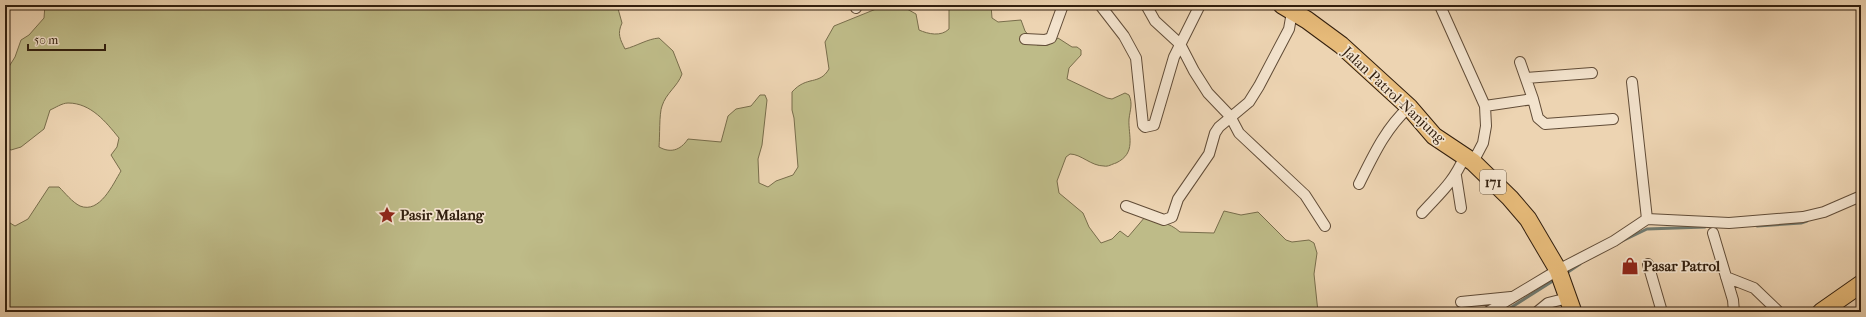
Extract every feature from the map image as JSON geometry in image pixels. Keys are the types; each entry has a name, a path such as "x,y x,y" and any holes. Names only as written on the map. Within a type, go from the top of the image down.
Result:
{"main road":[{"name":"Jalan Patrol-Nanjung","path":"1287,8 1307,20 1341,46 1409,107 1434,136 1469,159 1510,198 1528,219 1560,274 1571,305"},
{"path":"1827,310 1861,284"}],"street":[{"path":"1025,39 1045,40 1052,38 1064,5"},
{"path":"1100,5 1124,36 1136,58 1143,125 1145,127 1154,125 1174,57 1200,5"},
{"path":"1146,5 1155,21 1180,44 1194,71 1208,92 1230,116 1239,133 1305,195 1325,226"},
{"path":"1126,206 1164,220 1172,217 1178,200 1210,154 1215,133 1230,116 1248,102 1259,86 1288,29 1287,8"},
{"path":"1422,212 1442,193 1483,143 1486,126 1485,106 1441,8"},
{"path":"1520,62 1538,118 1545,124 1613,119"},
{"path":"1526,78 1592,72"},
{"path":"1632,82 1647,219"},
{"path":"1485,106 1533,99"},
{"path":"1359,184 1380,142 1388,130 1409,107"},
{"path":"1456,176 1461,208"},
{"path":"1488,312 1560,274 1647,219 1730,222 1803,218 1824,212 1861,196"},
{"path":"1713,233 1733,300 1734,312"},
{"path":"1648,264 1662,312"},
{"path":"1726,277 1754,288 1779,312"},
{"path":"1461,302 1515,297"},
{"path":"1537,312 1548,303 1571,305"}],"shaded area":[{"path":"45,5 617,5 622,23 620,36 625,49 659,38 673,51 682,74 678,82 666,97 662,106 659,147 667,150 675,150 682,146 688,139 721,142 728,116 736,109 751,106 760,95 765,95 767,100 762,145 758,159 759,183 768,187 776,181 793,175 798,167 792,110 792,92 797,87 821,77 829,69 825,42 834,26 876,9 893,5 907,9 916,14 919,30 930,34 938,34 946,32 949,29 949,5 991,5 992,18 998,22 1021,20 1025,31 1037,45 1048,45 1058,38 1072,47 1077,47 1081,50 1081,55 1069,68 1067,79 1107,98 1112,99 1125,93 1129,95 1131,104 1129,119 1130,144 1127,154 1123,159 1106,166 1095,164 1070,154 1066,157 1057,181 1059,193 1083,213 1089,227 1101,243 1112,239 1120,231 1128,237 1145,217 1168,224 1180,232 1214,233 1224,211 1241,215 1258,212 1286,240 1292,242 1309,240 1314,243 1317,253 1314,274 1318,312 5,312 5,220 15,226 28,219 49,187 59,187 71,200 80,206 94,206 100,202 110,190 121,171 111,155 117,147 119,138 97,114 84,106 76,104 66,103 50,110 44,129 21,147 11,150 5,147 5,73 15,57 21,40 29,35 44,18"}],"waterway":[{"path":"1757,226 1801,223 1807,221"},
{"path":"1620,242 1647,229 1705,227"},
{"path":"1565,274 1580,264"},
{"path":"1504,312 1556,279"}],"place":[{"name":"Pasir Malang","path":"387,215"},
{"name":"Pasar Patrol","path":"1630,266"}]}
